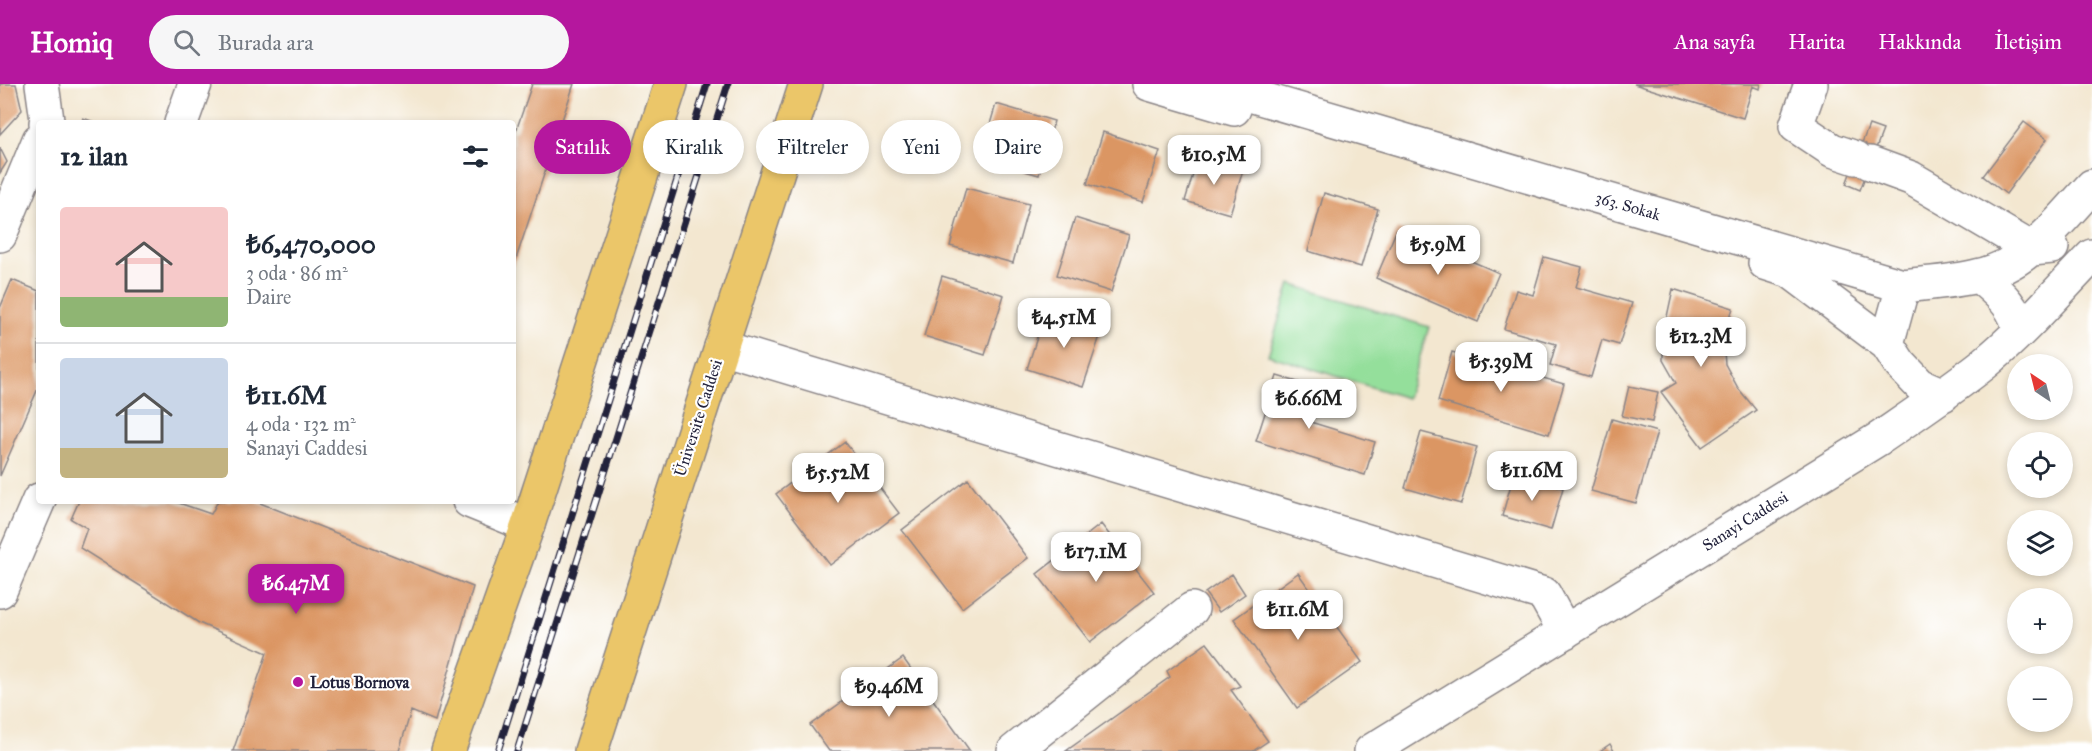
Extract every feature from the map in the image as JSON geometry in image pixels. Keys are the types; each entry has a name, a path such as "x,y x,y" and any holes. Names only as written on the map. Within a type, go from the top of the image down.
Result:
{"main road":[{"path":"448,751 528,525 671,84"},
{"name":"Üniversite Caddesi","path":"591,751 806,84"}],"street":[{"path":"42,84 47,120"},
{"path":"182,120 195,84"},
{"path":"1149,84 1790,271 1887,344 1900,364 1920,385 1943,395"},
{"name":"363. Sokak","path":"1212,84 1903,286 1979,276"},
{"path":"1812,84 1796,126 1832,150 1911,178 2032,249 2092,242"},
{"path":"0,234 36,147"},
{"path":"2020,331 2016,314 1999,293 1979,276 2010,263 2032,249 2092,186"},
{"name":"Sanayi Caddesi","path":"1371,751 1880,438 1943,395 1985,363 2020,331 2092,256"},
{"path":"1887,344 1903,286"},
{"path":"721,347 1544,594 1565,632"},
{"path":"0,591 37,504"},
{"path":"476,504 528,525"},
{"path":"1014,751 1192,609"}],"green space":[{"path":"1290,284 1429,327 1407,398 1268,355"}],"building":[{"path":"0,84 16,84 22,110 0,134"},
{"path":"532,84 574,84 562,120 534,120 534,174 544,174 516,259 516,131"},
{"path":"1634,84 1761,84 1760,89 1753,86 1743,118"},
{"path":"996,104 1051,120 991,120"},
{"path":"2024,122 2047,139 2006,194 1983,176"},
{"path":"1869,125 1883,130 1860,190 1846,184"},
{"path":"1103,132 1160,151 1143,202 1087,184"},
{"path":"0,148 7,162 0,173"},
{"path":"1198,158 1243,170 1230,214 1185,201"},
{"path":"966,188 1029,204 1013,263 950,246"},
{"path":"1324,193 1378,209 1361,267 1308,251"},
{"path":"1075,218 1129,235 1111,292 1057,275"},
{"path":"1397,229 1499,273 1478,322 1376,278"},
{"path":"1544,257 1582,267 1576,287 1632,303 1619,345 1602,340 1591,377 1550,365 1556,344 1504,329 1516,290 1533,295"},
{"path":"942,276 1004,295 985,355 924,336"},
{"path":"12,280 36,290 36,393 0,476 0,308"},
{"path":"1673,289 1733,308 1723,340 1725,364 1738,388 1756,410 1702,447 1661,392 1676,383 1663,360 1663,335"},
{"path":"1045,312 1102,330 1083,387 1027,369"},
{"path":"1452,352 1564,384 1549,434 1438,401"},
{"path":"1277,376 1315,387 1304,420 1375,442 1365,475 1256,441"},
{"path":"1629,386 1658,392 1652,422 1622,416"},
{"path":"1612,419 1657,432 1636,503 1591,491"},
{"path":"1421,432 1477,447 1461,504 1405,488"},
{"path":"845,442 899,513 830,565 776,494"},
{"path":"1514,474 1563,488 1551,530 1502,516"},
{"path":"968,479 1028,558 962,608 902,530"},
{"path":"78,504 182,504 211,514 216,504 263,504 473,587 435,721 411,711 399,751 233,751 267,653 199,623 80,548 87,528 71,519"},
{"path":"1101,524 1154,592 1090,642 1037,574"},
{"path":"1298,573 1362,662 1297,708 1234,619"},
{"path":"1232,574 1245,594 1219,612 1205,593"},
{"path":"1207,643 1240,686 1231,690 1268,741 1253,751 1066,751 1170,677 1167,671"},
{"path":"903,658 970,751 829,751 810,725"},
{"path":"1610,744 1614,751 1600,751"}],"railway":[{"path":"498,751 707,84"},
{"path":"517,751 728,84"}],"place":[{"name":"Lotus Bornova","path":"298,682"}]}
